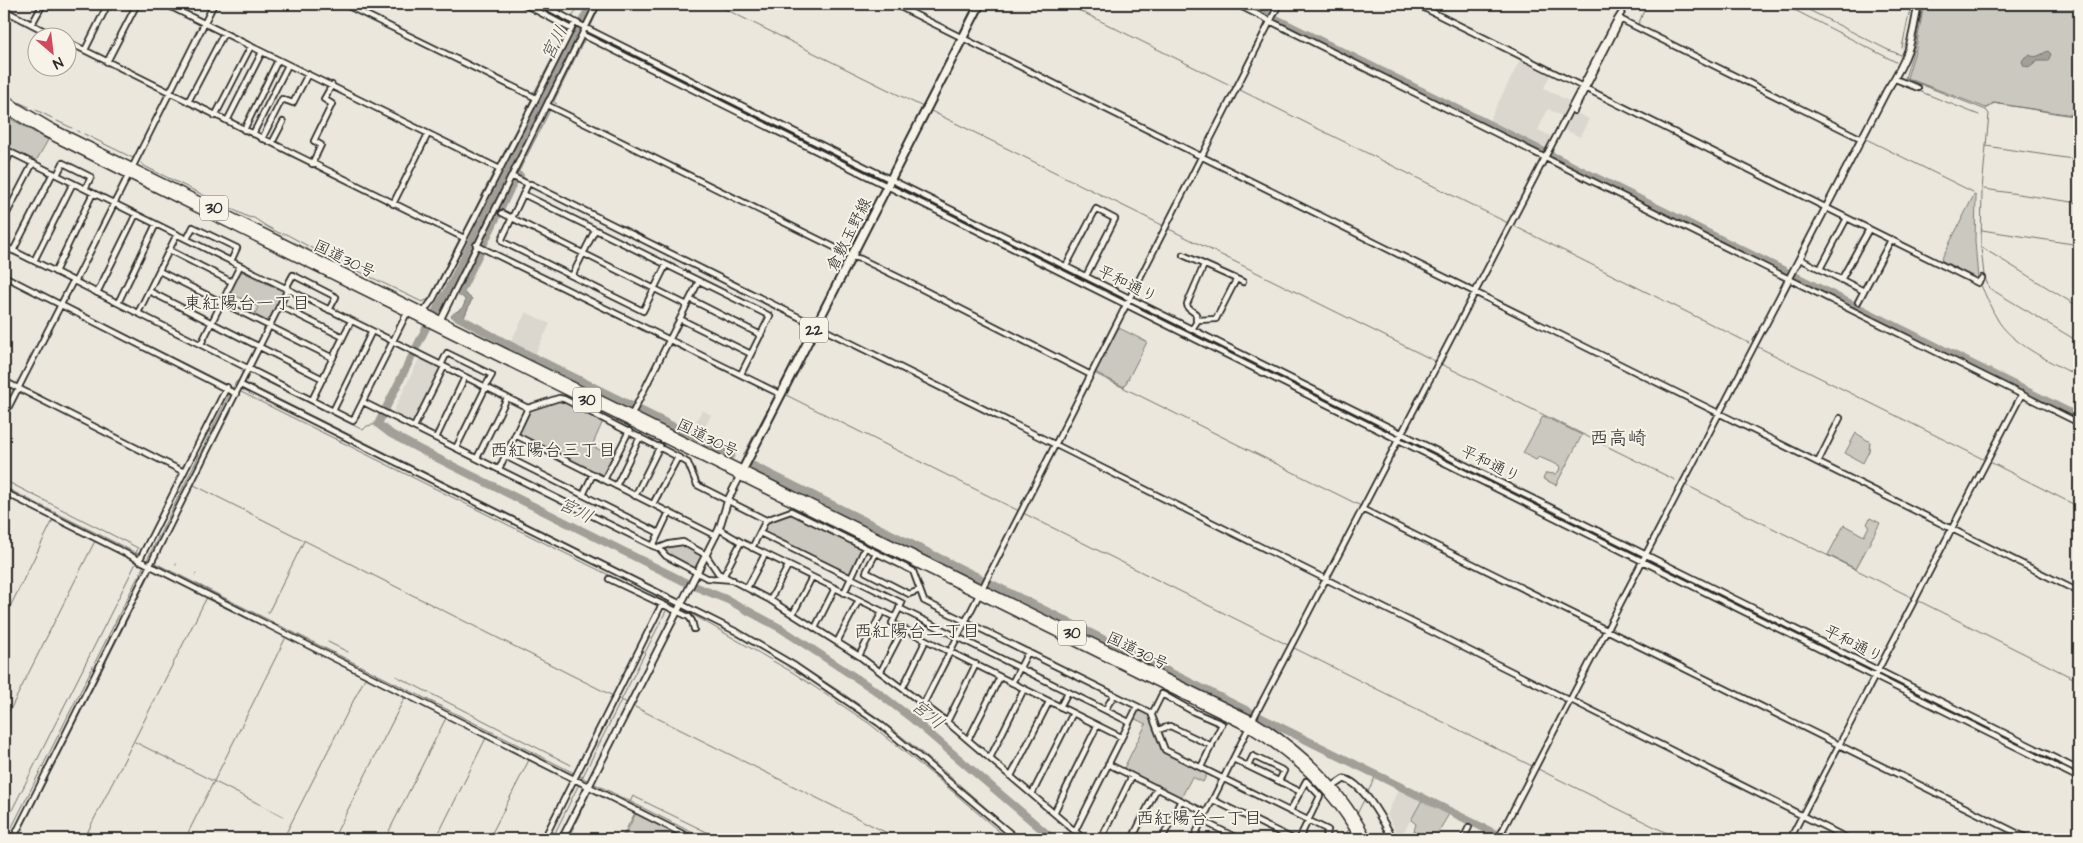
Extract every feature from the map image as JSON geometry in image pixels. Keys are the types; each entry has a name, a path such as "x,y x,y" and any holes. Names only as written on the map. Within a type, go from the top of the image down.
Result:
{"highway":[{"name":"国道30号","path":"4,100 51,128 130,170 409,309 633,413 741,473 1254,719 1288,753 1330,789 1354,816 1367,839"},
{"name":"国道30号","path":"4,107 39,128 130,170"},
{"name":"国道30号","path":"1330,789 1360,839"}],"main road":[{"name":"倉敷玉野線","path":"741,473 777,393 890,183 960,36 980,4"}],"street":[{"path":"32,24 43,4"},
{"path":"85,49 108,4"},
{"path":"108,60 137,4"},
{"path":"165,4 205,21 224,33 497,168"},
{"path":"4,416 214,4"},
{"path":"344,4 535,96"},
{"path":"524,4 586,32 1400,437 1641,561 1876,673 2079,778"},
{"path":"541,4 572,26"},
{"path":"438,322 480,247 586,32 597,4"},
{"path":"894,4 1474,294 2079,592"},
{"path":"1236,4 1546,154 2079,423"},
{"path":"924,703 1053,443 1279,4"},
{"path":"1416,4 1891,240 1980,280"},
{"path":"1194,839 1291,646 1546,154 1584,88 1620,18 1625,4"},
{"path":"1514,839 1500,836 1718,413 1800,260 1860,138 1895,78 1909,50 1918,4"},
{"path":"4,10 39,28"},
{"path":"1620,18 1860,138"},
{"path":"423,315 434,299 462,237 572,26"},
{"path":"586,32 890,183"},
{"path":"189,100 224,33"},
{"path":"78,46 462,237"},
{"path":"216,114 251,46"},
{"path":"227,119 262,52"},
{"path":"245,128 278,60"},
{"path":"253,132 288,65"},
{"path":"263,137 282,99 293,103 308,74"},
{"path":"1895,78 1918,88"},
{"path":"313,162 321,145 314,141 332,104 324,100 332,85"},
{"path":"550,103 850,255 884,270 1090,373"},
{"path":"1574,111 1576,103"},
{"path":"273,142 283,122"},
{"path":"394,202 428,134"},
{"path":"4,149 528,408 562,398 660,446 688,463 697,485 766,520 791,512 913,571 924,601 1152,714 1166,750 1328,830 1324,839"},
{"path":"4,167 11,152"},
{"path":"4,219 33,163"},
{"path":"13,251 55,174 63,163 91,177 85,189"},
{"path":"514,178 540,188 1569,700 1803,814 1849,839"},
{"path":"34,261 73,183"},
{"name":"平和通り","path":"890,183 1066,266 1086,276 1127,302 1192,329 1400,437 1645,554 1876,673 2079,770"},
{"path":"528,184 502,239 503,242 643,311 666,265"},
{"path":"55,272 94,193"},
{"path":"523,194 770,316 741,374"},
{"path":"1066,266 1096,209 1115,218 1086,276"},
{"path":"502,213 654,288 761,335"},
{"path":"97,293 136,214"},
{"path":"1820,270 1847,218"},
{"path":"118,303 156,224"},
{"path":"187,239 193,227 237,248 231,261"},
{"path":"1842,280 1869,229"},
{"path":"572,276 595,230"},
{"path":"138,313 176,234"},
{"path":"1858,302 1891,240"},
{"path":"4,246 73,283 201,344 248,371 353,421 409,309"},
{"path":"480,247 777,393"},
{"path":"169,250 232,282"},
{"path":"1183,255 1244,282"},
{"path":"1800,260 1864,291"},
{"path":"1192,329 1196,321 1196,314 1188,308 1188,304 1204,265"},
{"path":"201,344 240,266"},
{"path":"159,271 333,358"},
{"path":"13,839 184,472 231,391 242,383 293,275 336,297 329,310"},
{"path":"4,276 61,303 231,391"},
{"path":"1196,321 1208,318 1216,319 1236,280"},
{"path":"633,413 699,281"},
{"path":"149,292 323,379"},
{"path":"280,306 343,337"},
{"path":"680,319 751,354"},
{"path":"312,400 351,321"},
{"path":"333,410 372,331"},
{"path":"414,427 448,353 465,361 492,375 456,448"},
{"path":"436,438 465,377"},
{"path":"4,381 184,472"},
{"path":"242,383 642,590 662,604 689,617 694,629"},
{"path":"144,561 231,391"},
{"path":"1790,839 2022,394"},
{"path":"478,458 507,398"},
{"path":"363,402 659,548 666,556 697,573 712,579 734,580"},
{"path":"498,469 528,408"},
{"path":"1818,462 1840,418"},
{"path":"604,480 629,431"},
{"path":"515,435 716,536"},
{"path":"616,486 640,437"},
{"path":"635,496 660,446"},
{"path":"505,456 659,533"},
{"path":"653,504 678,457"},
{"path":"562,839 586,786 716,536 728,500 741,473"},
{"path":"583,495 593,474"},
{"path":"4,492 694,839"},
{"path":"1363,508 1605,630 1840,744 2029,839"},
{"path":"653,546 669,512"},
{"path":"752,548 766,520"},
{"path":"719,529 752,548 894,617"},
{"path":"760,533 902,603 892,623 1121,737"},
{"path":"659,548 683,542 706,555 718,573 770,600 881,671 947,722 1084,839"},
{"path":"724,575 741,542"},
{"path":"844,593 865,548"},
{"path":"876,553 866,572 909,594 920,590"},
{"path":"747,588 765,554"},
{"path":"770,600 788,566"},
{"path":"793,614 812,577"},
{"path":"609,579 642,590 683,600 787,661 858,709 922,758 1017,839"},
{"path":"816,628 835,588"},
{"path":"837,642 859,600"},
{"path":"544,839 662,604"},
{"path":"899,608 1129,722"},
{"path":"859,656 882,612"},
{"path":"881,671 903,628"},
{"path":"903,687 926,640"},
{"path":"1012,683 1028,652"},
{"path":"947,722 976,664"},
{"path":"968,740 1000,677"},
{"path":"990,758 1024,689"},
{"path":"1060,707 1068,692"},
{"path":"1152,714 1162,694 1194,712 1222,724 1201,767"},
{"path":"1105,710 1114,695"},
{"path":"1011,776 1049,702"},
{"path":"1074,831 1137,707"},
{"path":"1032,794 1073,713"},
{"path":"1054,813 1097,726"},
{"path":"1158,730 1170,726 1212,746"},
{"path":"1248,766 1253,756 1284,771 1279,781"},
{"path":"1233,759 1299,791"},
{"path":"1108,764 1206,813"},
{"path":"1101,839 1132,776"},
{"path":"1330,789 1341,780 1346,779 1366,797 1393,839"},
{"path":"1290,811 1306,781 1320,796 1298,839"},
{"path":"1132,839 1157,788"},
{"path":"1162,839 1181,800"},
{"path":"1213,800 1293,839"},
{"path":"1203,821 1239,839"},
{"path":"1463,839 1470,827"},
{"path":"1074,831 1079,839"},
{"path":"1225,839 1228,834"}],"shaded area":[{"path":"1924,4 2079,4 2079,116 1993,103 1986,108 1907,78 1916,48"},
{"path":"2048,51 2051,54 2048,61 2038,61 2030,67 2024,66 2022,61 2025,57 2029,55 2037,56"},
{"path":"1521,58 1551,73 1544,88 1572,103 1564,117 1548,109 1538,130 1553,137 1547,150 1489,121"},
{"path":"1572,111 1589,119 1580,137 1563,129"},
{"path":"6,116 48,140 35,163 4,147 4,121"},
{"path":"1974,195 1976,196 1975,241 1978,279 1941,260"},
{"path":"239,272 243,272 282,291 283,294 270,321 266,322 254,316 258,307 229,292"},
{"path":"461,284 464,285 464,293 472,299 462,322 451,316 462,308 465,303 465,299 457,293"},
{"path":"526,312 550,324 534,356 510,343"},
{"path":"1117,327 1147,342 1124,387 1095,372"},
{"path":"419,359 436,367 439,372 415,420 411,421 393,412"},
{"path":"562,400 603,421 592,446 614,457 604,477 517,435 529,410"},
{"path":"702,410 711,415 700,438 690,433"},
{"path":"1543,416 1582,435 1556,485 1543,479 1546,473 1555,474 1559,471 1560,466 1539,457 1536,460 1523,453"},
{"path":"1856,433 1870,442 1869,451 1863,463 1845,453"},
{"path":"791,514 863,550 850,576 762,532 767,522"},
{"path":"1870,518 1880,523 1856,569 1828,555 1844,525 1864,536 1869,526 1867,524"},
{"path":"681,544 702,557 696,570 668,556 663,549"},
{"path":"1140,710 1151,715 1163,751 1208,772 1203,782 1192,777 1181,798 1123,770 1146,724 1133,718 1136,712"},
{"path":"1398,790 1421,801 1400,839 1387,815"},
{"path":"1422,800 1449,814 1434,839 1419,839 1414,831 1416,824 1411,820"},
{"path":"636,813 676,833 673,839 623,839"}],"waterway":[{"path":"172,4 203,19"},
{"path":"350,4 436,47"},
{"path":"532,4 2079,774"},
{"path":"572,18 579,4"},
{"name":"宮川","path":"544,96 591,4"},
{"path":"590,28 601,4"},
{"path":"715,4 923,107"},
{"path":"888,4 955,37"},
{"path":"959,34 974,4"},
{"path":"1066,4 1234,87"},
{"path":"1246,4 2079,417"},
{"path":"1200,153 1275,4"},
{"path":"1783,4 1896,62"},
{"path":"1797,4 1901,55"},
{"path":"1899,4 1909,8"},
{"path":"1902,48 1911,4"},
{"path":"1910,33 1915,4"},
{"path":"1923,4 1916,42 1905,78 1986,110 1989,114 1982,189 1981,247 2079,307"},
{"path":"4,7 31,20"},
{"path":"1638,25 1645,8"},
{"path":"1624,18 1765,88"},
{"path":"207,21 497,165"},
{"path":"36,23 46,28"},
{"path":"535,91 567,30"},
{"path":"554,101 585,38"},
{"path":"888,175 957,38"},
{"path":"78,44 150,80"},
{"path":"1888,83 1895,71"},
{"path":"1896,82 1979,115"},
{"path":"1240,90 1508,223"},
{"path":"4,91 18,102 29,107"},
{"path":"534,93 533,91 536,93"},
{"name":"宮川","path":"540,95 548,99"},
{"name":"宮川","path":"543,97 450,286 426,328 378,424 391,434 419,449 687,583 728,600 780,628 876,691 910,717 1053,839"},
{"path":"497,166 532,98"},
{"path":"551,100 557,104"},
{"path":"1986,109 1994,103 2079,117"},
{"path":"552,105 850,252"},
{"path":"517,175 551,108"},
{"path":"36,110 52,118"},
{"path":"1102,110 1199,158"},
{"path":"931,111 1162,225"},
{"path":"57,121 72,128"},
{"path":"84,134 133,158"},
{"path":"1691,138 1822,203"},
{"path":"1866,139 1973,192"},
{"path":"1986,146 2079,160"},
{"path":"1129,295 1197,158"},
{"path":"1203,160 1472,294"},
{"path":"141,163 248,217 254,218 279,233 286,234 326,256 339,260 422,302 429,299 460,238"},
{"path":"462,235 495,169"},
{"path":"460,293 517,175 520,176"},
{"path":"520,176 532,182"},
{"path":"849,251 883,186"},
{"path":"1984,189 2079,203"},
{"path":"552,192 813,321"},
{"path":"1831,207 1896,240"},
{"path":"418,213 461,233"},
{"path":"1512,225 1749,343"},
{"path":"1169,229 1437,362"},
{"path":"1982,230 2079,245"},
{"path":"1981,248 1984,275 1989,288 2079,342"},
{"path":"4,250 69,282"},
{"path":"813,322 847,255"},
{"path":"4,273 60,301"},
{"name":"宮川","path":"443,283 452,287"},
{"path":"1980,283 1991,308 2006,331 2036,353 2079,377"},
{"path":"73,284 246,371"},
{"path":"1476,295 1716,415"},
{"name":"宮川","path":"443,299 447,301"},
{"path":"64,303 235,389"},
{"path":"1089,371 1123,305"},
{"path":"31,359 57,306"},
{"path":"456,316 517,349 731,455"},
{"path":"821,325 1054,441"},
{"path":"777,391 811,326"},
{"path":"1002,327 1090,371"},
{"path":"1718,411 1761,328"},
{"path":"1758,347 1985,460"},
{"path":"1441,364 1675,480"},
{"path":"249,373 363,430 367,426 378,424"},
{"path":"1094,373 1361,506"},
{"path":"1053,442 1088,374"},
{"path":"4,378 18,385"},
{"path":"232,390 236,382 240,380"},
{"path":"244,382 681,600"},
{"path":"21,387 183,468"},
{"path":"241,392 639,590 676,606"},
{"path":"146,562 230,393"},
{"path":"743,456 775,395"},
{"path":"786,395 1019,511"},
{"path":"1569,697 1716,414"},
{"path":"1723,418 1949,530"},
{"path":"1059,443 1568,696"},
{"path":"983,579 1051,446"},
{"path":"1988,461 2079,507"},
{"path":"754,466 1506,839"},
{"path":"4,480 138,548 136,553"},
{"path":"194,485 613,696"},
{"path":"1686,485 1913,598"},
{"path":"4,487 140,555"},
{"path":"4,515 12,500"},
{"path":"1365,508 1415,533"},
{"path":"1023,513 1288,645"},
{"path":"4,619 53,520"},
{"path":"1952,532 2079,595"},
{"path":"4,722 95,541"},
{"path":"266,612 268,613 304,541"},
{"path":"4,826 136,563"},
{"path":"155,563 574,773"},
{"path":"6,839 144,565"},
{"path":"17,839 151,572"},
{"path":"84,839 207,597"},
{"path":"207,599 261,625"},
{"path":"1917,600 2079,681"},
{"path":"684,602 730,625 775,651 861,706 923,754 1022,839"},
{"path":"581,780 667,609"},
{"path":"683,609 792,672 870,724 1008,839"},
{"path":"288,638 405,697 333,839"},
{"path":"185,839 285,639"},
{"path":"328,642 348,652"},
{"path":"1292,647 1532,766"},
{"path":"396,676 571,765"},
{"path":"283,839 365,678"},
{"path":"616,697 627,703"},
{"path":"1495,839 1567,700"},
{"path":"1577,700 1855,839"},
{"path":"633,706 899,839"},
{"path":"385,839 446,718"},
{"path":"436,839 486,738"},
{"path":"135,742 283,816"},
{"path":"489,839 529,760"},
{"path":"1538,769 1679,839"},
{"path":"578,775 587,780"},
{"path":"1367,794 1376,775"},
{"path":"593,783 705,839"},
{"path":"552,839 579,784"},
{"path":"579,785 584,787"},
{"path":"568,839 591,790"},
{"path":"630,802 633,796 721,839"},
{"path":"1357,814 1365,798"},
{"path":"621,839 635,813"},
{"path":"1344,839 1349,829"},
{"path":"674,839 677,834"}],"district":[{"name":"東紅陽台一丁目","path":"247,303"},
{"name":"西高崎","path":"1618,437"},
{"name":"西紅陽台三丁目","path":"553,450"},
{"name":"西紅陽台二丁目","path":"917,631"},
{"name":"西紅陽台一丁目","path":"1199,818"}]}
